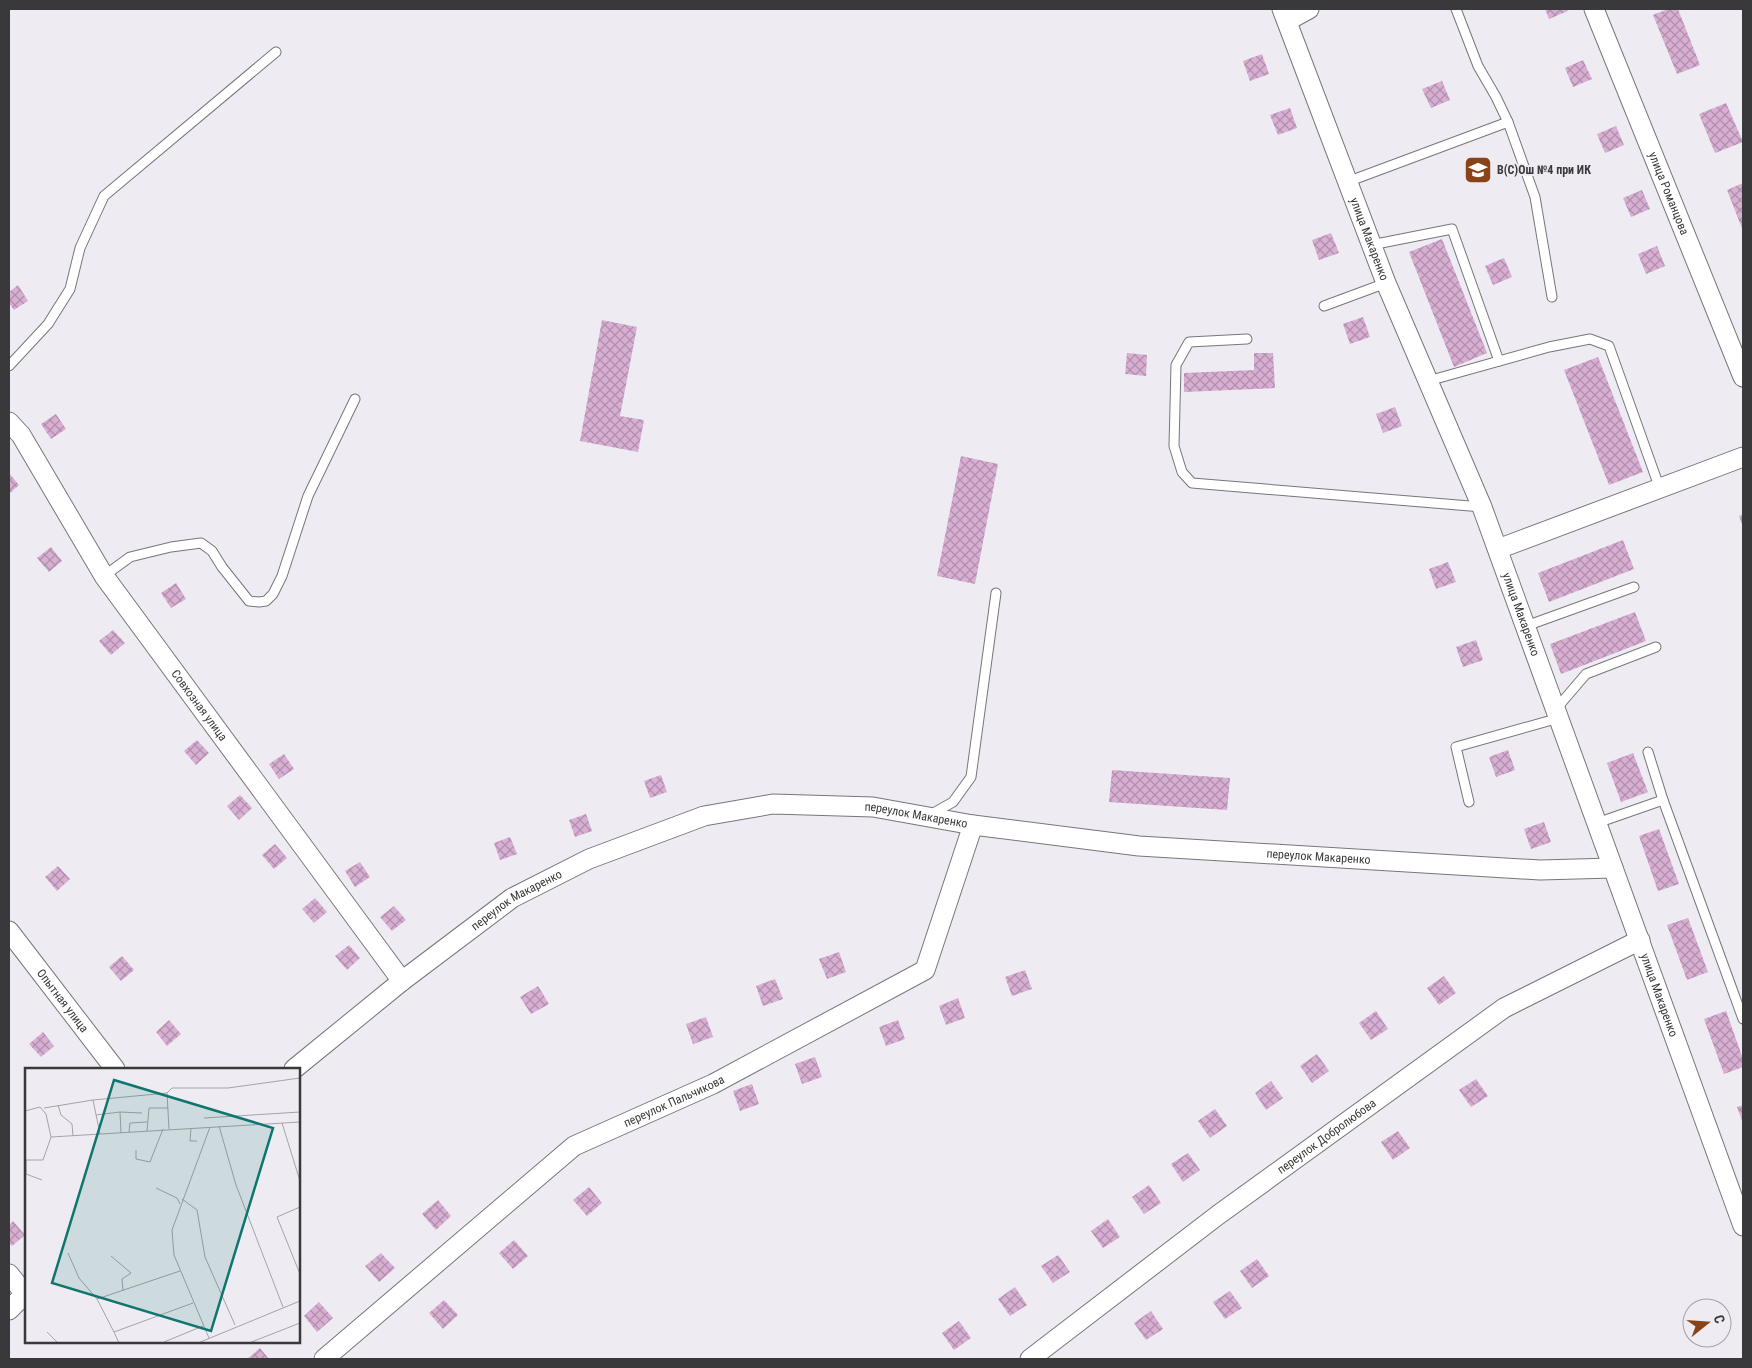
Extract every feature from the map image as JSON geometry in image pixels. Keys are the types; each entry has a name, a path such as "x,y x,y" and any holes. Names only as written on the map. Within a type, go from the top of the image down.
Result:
{"street":[{"path":"1284,15 1309,9"},
{"name":"улица Романцова","path":"1594,9 1743,377"},
{"name":"улица Макаренко","path":"1284,15 1386,283 1482,507 1498,549 1743,1226"},
{"name":"Совхозная улица","path":"9,422 21,435 104,576 402,981"},
{"path":"1498,549 1743,457"},
{"name":"переулок Макаренко","path":"295,1068 402,981 512,898 589,859 704,816 774,804 873,807 973,825 1139,846 1540,870 1613,868"},
{"name":"переулок Пальчикова","path":"324,1359 574,1146 713,1084 925,970 973,825"},
{"name":"Опытная улица","path":"9,931 114,1068"},
{"name":"переулок Добролюбова","path":"1030,1359 1218,1215 1504,1008 1640,940"},
{"path":"9,1274 25,1293"},
{"path":"9,1310 25,1295"}],"lane":[{"path":"1456,9 1478,66 1508,122 1536,197 1552,297"},
{"path":"9,366 48,324 70,289 80,248 104,196 276,52"},
{"path":"1347,182 1508,122"},
{"path":"1371,245 1452,230 1499,361"},
{"path":"1324,306 1386,283"},
{"path":"1247,339 1189,342 1176,365 1174,446 1182,472 1192,483 1482,507"},
{"path":"1428,381 1549,347 1590,339 1609,346 1660,489"},
{"path":"104,576 130,557 171,547 201,544 212,551 249,601 266,601 273,594 282,576 308,496 356,399"},
{"path":"1526,626 1634,587"},
{"path":"928,817 953,802 971,777 996,593"},
{"path":"1469,802 1456,747 1557,714 1586,674 1656,647"},
{"path":"1648,752 1663,800 1743,1019"},
{"path":"1597,823 1663,800"}],"building":[{"path":"1545,9 1567,9 1568,11 1549,19"},
{"path":"1668,9 1678,9 1700,65 1677,74 1653,15"},
{"path":"1262,54 1269,74 1250,81 1243,61"},
{"path":"1583,60 1592,79 1573,87 1565,68"},
{"path":"1442,81 1450,100 1431,108 1422,89"},
{"path":"1726,103 1743,142 1715,153 1699,114"},
{"path":"1290,108 1297,128 1278,135 1270,115"},
{"path":"1616,126 1624,145 1605,153 1597,134"},
{"path":"1743,183 1743,231 1727,190"},
{"path":"1642,190 1650,209 1631,217 1623,198"},
{"path":"1331,233 1339,253 1319,260 1312,240"},
{"path":"1442,239 1487,353 1454,367 1409,252"},
{"path":"1657,246 1665,266 1646,274 1638,254"},
{"path":"1504,258 1512,277 1493,285 1485,266"},
{"path":"18,285 28,301 14,310 9,303 9,292"},
{"path":"1363,317 1370,337 1350,344 1343,324"},
{"path":"602,320 637,327 620,416 644,420 638,452 580,441"},
{"path":"1127,353 1147,355 1146,376 1125,374"},
{"path":"1254,353 1273,353 1275,388 1184,392 1184,373 1254,370"},
{"path":"1598,357 1643,472 1609,485 1564,370"},
{"path":"1395,407 1402,426 1383,433 1376,414"},
{"path":"56,414 66,429 51,439 41,424"},
{"path":"961,456 998,464 975,584 937,576"},
{"path":"9,473 19,485 9,494"},
{"path":"1743,514 1743,527 1739,516"},
{"path":"1623,540 1634,569 1549,602 1538,573"},
{"path":"51,547 62,561 49,572 37,558"},
{"path":"1448,562 1456,582 1436,589 1429,569"},
{"path":"176,583 186,599 171,608 161,593"},
{"path":"1635,612 1646,641 1561,674 1550,644"},
{"path":"113,630 125,643 111,655 99,641"},
{"path":"1476,640 1483,660 1463,667 1456,647"},
{"path":"197,740 209,753 196,765 184,751"},
{"path":"1508,750 1515,770 1496,777 1489,757"},
{"path":"1633,753 1648,792 1621,802 1607,763"},
{"path":"284,754 294,769 279,779 269,764"},
{"path":"1112,770 1230,778 1227,810 1109,802"},
{"path":"661,775 667,792 650,798 644,781"},
{"path":"240,795 252,808 239,820 227,806"},
{"path":"586,814 592,831 575,837 569,820"},
{"path":"1544,822 1551,842 1531,849 1524,829"},
{"path":"1659,829 1679,884 1658,891 1639,836"},
{"path":"510,837 517,854 500,860 494,843"},
{"path":"275,844 287,858 274,869 262,855"},
{"path":"360,862 370,877 355,887 345,871"},
{"path":"58,866 70,879 57,891 45,877"},
{"path":"315,898 327,912 314,923 302,909"},
{"path":"394,906 406,920 392,931 380,917"},
{"path":"1688,918 1708,972 1687,980 1667,925"},
{"path":"349,945 360,958 347,970 335,956"},
{"path":"839,952 846,972 827,979 819,959"},
{"path":"122,956 134,970 121,981 109,967"},
{"path":"1025,970 1032,989 1012,996 1005,977"},
{"path":"1444,976 1456,993 1439,1005 1427,988"},
{"path":"775,979 783,999 763,1006 756,986"},
{"path":"538,986 549,1004 531,1014 520,997"},
{"path":"958,998 965,1018 946,1025 939,1006"},
{"path":"1376,1011 1388,1029 1371,1040 1359,1023"},
{"path":"1726,1011 1743,1059 1743,1067 1724,1074 1704,1019"},
{"path":"706,1017 713,1037 693,1044 686,1024"},
{"path":"169,1020 181,1034 167,1046 156,1032"},
{"path":"898,1020 905,1039 886,1046 879,1027"},
{"path":"43,1032 54,1046 41,1057 29,1044"},
{"path":"1317,1054 1329,1071 1312,1083 1300,1066"},
{"path":"815,1057 822,1077 802,1084 795,1064"},
{"path":"1476,1079 1488,1096 1471,1107 1459,1090"},
{"path":"1271,1081 1283,1098 1266,1110 1255,1093"},
{"path":"752,1084 759,1104 740,1111 733,1091"},
{"path":"1743,1105 1743,1123 1737,1107"},
{"path":"1215,1109 1227,1126 1210,1138 1198,1121"},
{"path":"1398,1131 1410,1148 1393,1160 1381,1142"},
{"path":"1188,1153 1200,1170 1183,1182 1171,1164"},
{"path":"1149,1185 1161,1203 1144,1214 1132,1197"},
{"path":"589,1187 602,1203 587,1216 573,1200"},
{"path":"438,1200 451,1216 436,1230 422,1214"},
{"path":"1108,1219 1120,1237 1103,1248 1091,1231"},
{"path":"13,1221 25,1235 12,1246 9,1243 9,1225"},
{"path":"514,1240 528,1256 513,1269 499,1253"},
{"path":"381,1253 395,1268 379,1282 365,1266"},
{"path":"1058,1255 1070,1272 1053,1283 1041,1266"},
{"path":"1257,1259 1269,1276 1252,1288 1240,1271"},
{"path":"1015,1287 1027,1305 1010,1316 998,1299"},
{"path":"1230,1291 1242,1308 1225,1319 1213,1302"},
{"path":"444,1300 458,1315 443,1329 429,1313"},
{"path":"319,1302 333,1318 317,1332 304,1316"},
{"path":"1151,1311 1163,1329 1146,1340 1134,1323"},
{"path":"959,1321 971,1338 954,1350 942,1333"},
{"path":"260,1348 269,1359 247,1359"}],"place":[{"name":"В(С)Ош №4 при ИК","path":"1478,170"}]}
